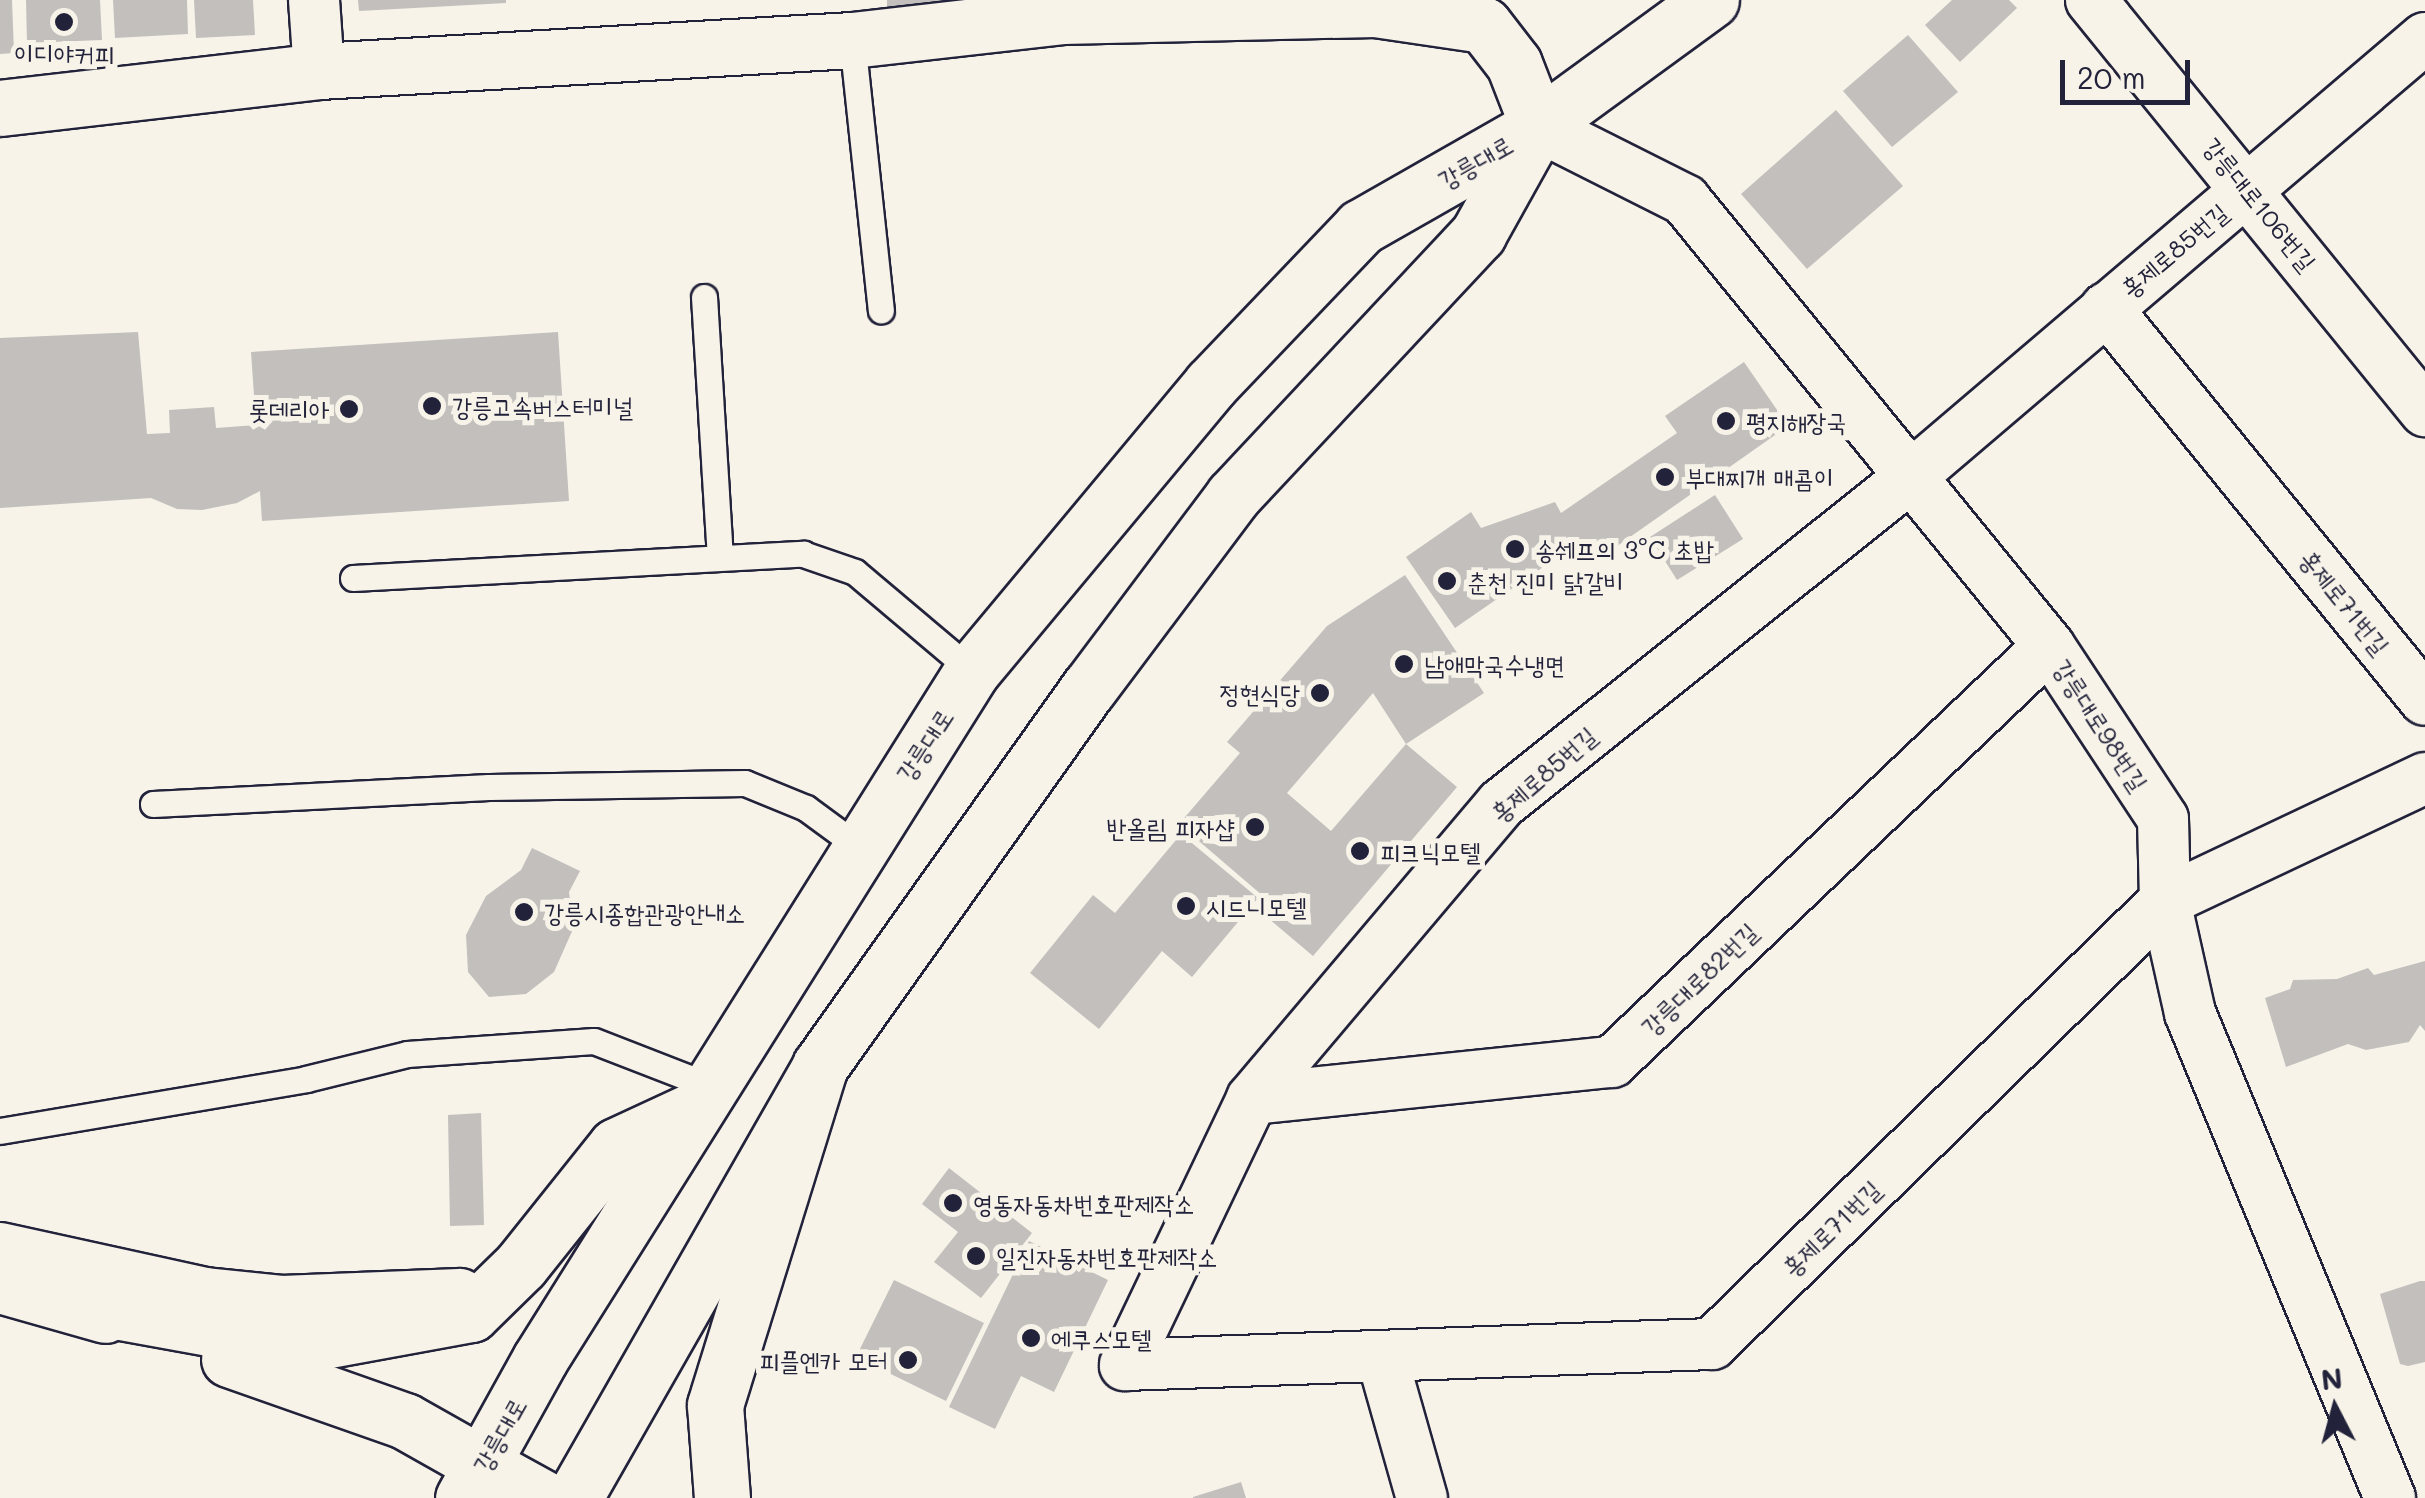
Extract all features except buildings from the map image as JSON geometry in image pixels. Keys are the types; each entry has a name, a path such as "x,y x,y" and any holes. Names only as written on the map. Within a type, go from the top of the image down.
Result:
{"street":[{"path":"314,0 320,71"},
{"name":"강릉대로","path":"473,1482 540,1359 972,671 1212,384 1362,227 1538,126 1710,0"},
{"name":"강릉대로106번길","path":"2091,0 2248,188 2425,411"},
{"path":"0,108 320,71 852,40 1062,8 1375,9 1481,12 1514,64 1538,126"},
{"name":"홍제로85번길","path":"1125,1365 1252,1098 1501,804 1909,478 2425,38"},
{"name":"강릉대로","path":"574,1498 820,1066 1089,688 1233,496 1478,234 1538,126"},
{"name":"강릉대로98번길","path":"1538,126 1685,200 2049,646 2163,819 2165,900 2190,1013 2390,1498"},
{"name":"홍제로85번길","path":"2106,308 2266,504"},
{"name":"홍제로71번길","path":"2266,504 2425,700"},
{"name":"강릉대로82번길","path":"1252,1098 1612,1062 2049,646"},
{"name":"홍제로71번길","path":"1125,1365 1712,1344 2165,900 2425,778"},
{"path":"724,1482 715,1406 820,1066"},
{"path":"0,1285 72,1303 302,1345 471,1314 521,1265 616,1146 703,1097"},
{"path":"0,1250 205,1295 281,1302 487,1298"},
{"path":"72,1303 405,1421 473,1482 542,1498"},
{"path":"1382,1357 1422,1498"}],"lane":[{"path":"852,40 881,310"},
{"path":"704,297 720,557"},
{"path":"353,578 803,554 830,560 856,572 972,671"},
{"path":"152,804 490,787 745,783 806,808 859,847"},
{"path":"0,1131 306,1078 406,1054 594,1041 703,1097"}],"place":[{"name":"이디야커피","path":"64,22"},
{"name":"강릉고속버스터미널","path":"432,406"},
{"name":"롯데리아","path":"349,409"},
{"name":"평지해장국","path":"1726,421"},
{"name":"부대찌개 매콤이","path":"1665,477"},
{"name":"송쉐프의 3°C 초밥","path":"1515,549"},
{"name":"춘천 진미 닭갈비","path":"1447,581"},
{"name":"남애막국수냉면","path":"1404,664"},
{"name":"정현식당","path":"1320,693"},
{"name":"반올림 피자샵","path":"1255,827"},
{"name":"피크닉모텔","path":"1360,851"},
{"name":"시드니모텔","path":"1186,906"},
{"name":"강릉시종합관광안내소","path":"524,912"},
{"name":"영동자동차번호판제작소","path":"953,1203"},
{"name":"일진자동차번호판제작소","path":"976,1256"},
{"name":"에쿠스모텔","path":"1031,1338"},
{"name":"피플엔카 모터","path":"908,1360"}]}
